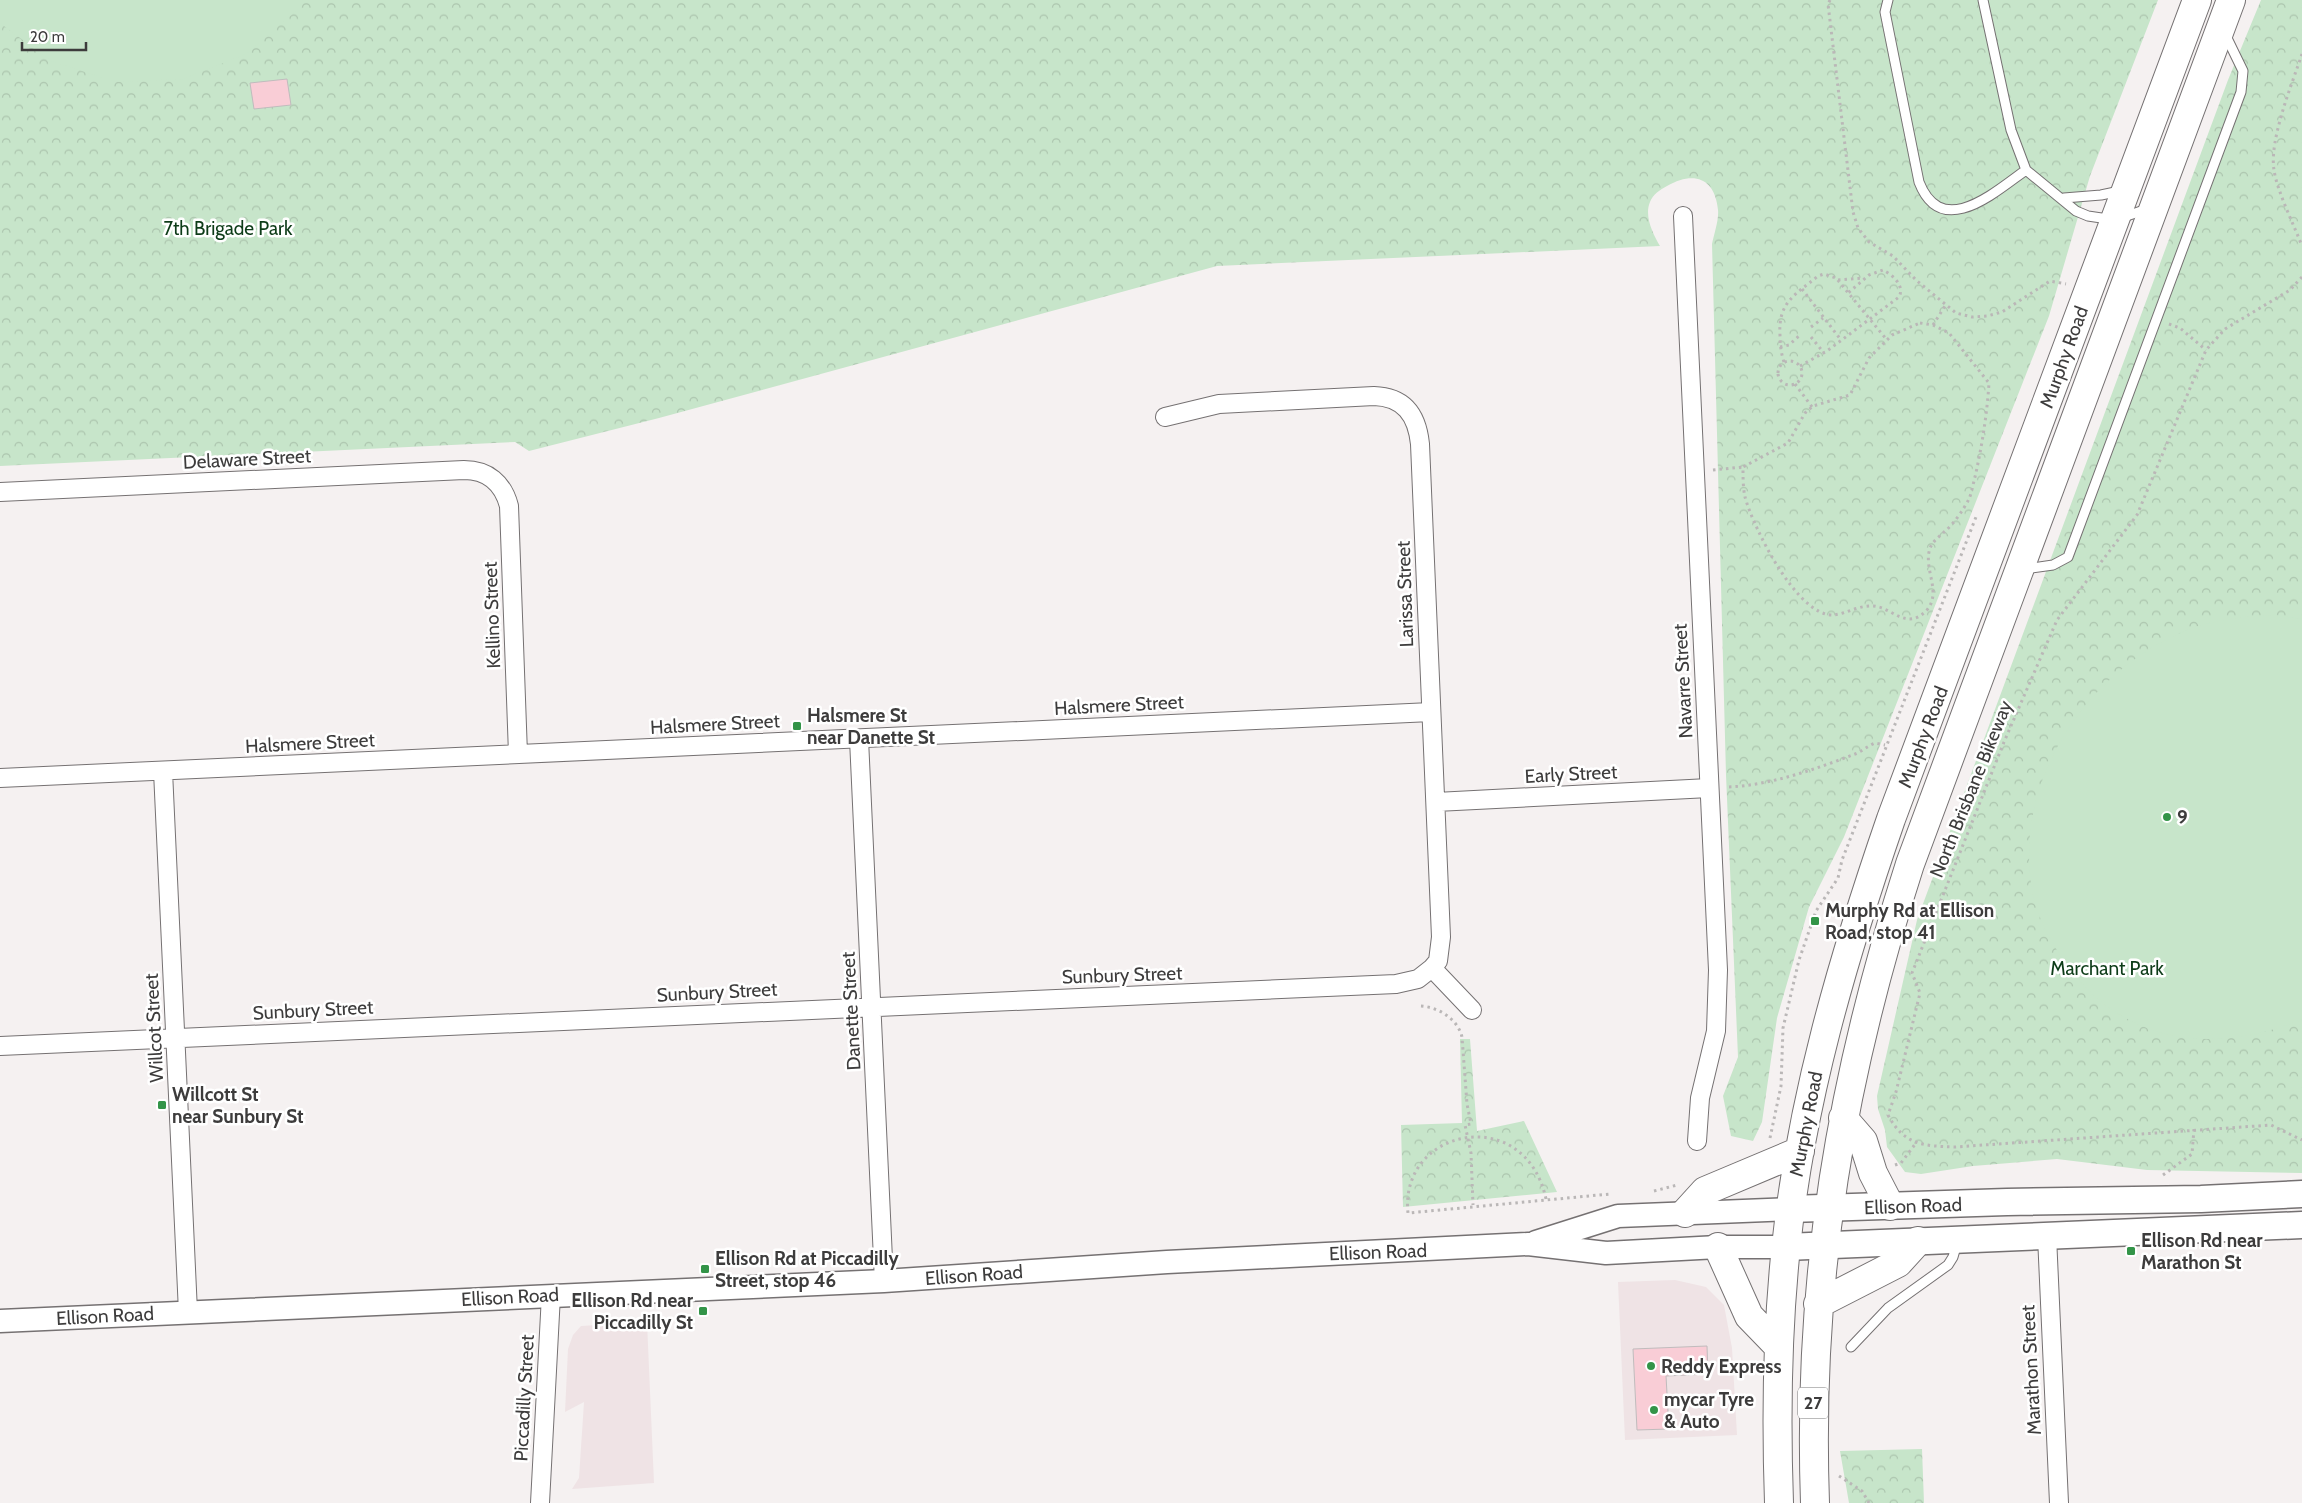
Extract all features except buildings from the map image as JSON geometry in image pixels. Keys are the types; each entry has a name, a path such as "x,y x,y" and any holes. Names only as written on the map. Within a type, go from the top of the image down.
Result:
{"main road":[{"name":"Murphy Road","path":"1779,1503 1777,1408 1779,1347 1790,1210 1800,1151 1831,1010 1856,920 2197,0"},
{"name":"Murphy Road","path":"1814,1503 1812,1420 1818,1304 1828,1209 1854,1063 1879,963 1910,864 2231,0"},
{"path":"1843,1118 1863,1141 1873,1173 1890,1206"},
{"path":"1684,1213 1705,1191 1800,1151"},
{"name":"Ellison Road","path":"1790,1210 2302,1194"},
{"name":"Ellison Road","path":"1786,1247 2302,1225"},
{"path":"1818,1304 1898,1263 1918,1241"},
{"path":"1718,1247 1749,1316 1779,1347"}],"street":[{"name":"Navarre Street","path":"1684,216 1719,1003 1716,1030 1700,1098 1697,1141"},
{"name":"Larissa Street","path":"1165,417 1219,404 1374,396 1396,400 1406,407 1418,428 1441,937 1438,961 1432,968"},
{"name":"Delaware Street","path":"0,492 464,470 474,470 494,478"},
{"name":"Kellino Street","path":"494,478 506,494 508,506 518,754"},
{"name":"Halsmere Street","path":"0,778 1432,712"},
{"name":"Danette Street","path":"858,739 884,1281"},
{"name":"Willcot Street","path":"163,771 188,1312"},
{"name":"Early Street","path":"1436,802 1708,788"},
{"name":"Sunbury Street","path":"0,1046 1396,984 1418,979 1432,968"},
{"path":"1432,968 1472,1010"},
{"name":"Ellison Road","path":"1528,1244 1618,1216 1790,1210"},
{"name":"Marathon Street","path":"2046,1236 2058,1503"},
{"name":"Ellison Road","path":"0,1321 884,1281 1167,1262 1528,1244 1606,1253 1718,1247 1786,1247"},
{"name":"Piccadilly Street","path":"540,1503 551,1295"}],"lane":[{"path":"1888,0 1885,12 1919,182 1929,200 1946,209 1957,211 1967,209 2026,170"},
{"path":"1983,0 2011,130 2026,170 2064,198 2076,210 2088,216 2115,220 2153,206"},
{"path":"2019,570 2053,565 2068,558 2158,320 2241,92 2243,72 2221,27"},
{"path":"2064,198 2101,195 2126,189"},
{"name":"Ellison Road","path":"1851,1347 1888,1308 1948,1264 1953,1257 1958,1240"}],"path":[{"path":"1830,0 1828,4 1853,212 1858,228 1869,242 1893,256 1945,306 1956,314 1972,317 2002,312 2050,281 2066,284 2064,292"},
{"path":"2302,54 2285,107 2273,156 2274,172 2302,246"},
{"path":"1800,366 1824,353 1898,297 1901,292 1900,287 1890,273 1882,270 1876,271 1848,293"},
{"path":"1784,362 1780,346 1779,321 1782,310 1788,300 1818,276 1824,274 1838,280 1866,278"},
{"name":"North Brisbane Bikeway","path":"2302,277 2290,290 2225,330 2206,350 2137,514 2057,620 2004,742 1912,973 1920,993 1896,1092 1888,1115 1897,1131 1916,1143 1932,1146 1955,1147 2271,1124 2302,1140"},
{"path":"1838,280 1887,340"},
{"path":"1802,289 1822,318 1841,340"},
{"path":"1933,326 1945,306"},
{"path":"1811,327 1822,318"},
{"path":"2158,320 2180,328 2206,350"},
{"path":"1710,471 1743,467 1788,442 1812,407 1850,395 1869,358 1892,335 1920,323 1949,333 1990,383 1978,464 1970,498 1945,532 1934,540 1928,554 1934,594 1926,611 1912,618 1900,618 1874,606 1832,615 1817,609 1795,590 1779,571 1759,532 1745,496 1743,467"},
{"path":"1780,346 1789,345 1800,336"},
{"path":"1811,337 1824,353"},
{"path":"1792,360 1800,366 1802,376 1795,384 1786,384 1780,380 1778,368 1784,362 1792,360"},
{"path":"1795,384 1812,407"},
{"path":"1708,788 1755,785 1843,758 1875,743 1885,745"},
{"path":"1421,1006 1438,1009 1461,1031 1471,1124 1464,1125 1467,1137 1471,1153 1473,1205 1408,1213 1408,1195 1412,1180 1425,1160 1440,1147 1467,1137 1478,1136 1502,1142 1527,1159 1540,1177 1546,1200"},
{"path":"2130,1200 2192,1154 2194,1129"},
{"path":"1838,1475 1862,1491 1869,1503"}],"shaded area":[{"path":"1675,1280 1706,1287 1724,1305 1732,1348 1737,1435 1625,1440 1618,1282"},
{"path":"647,1322 654,1483 572,1489 579,1478 584,1402 565,1412 568,1349 573,1335 581,1326"}],"green space":[{"name":"7th Brigade Park","path":"0,0 2158,0 2090,176 2049,316 1844,837 1809,907 1777,1018 1762,1122 1753,1141 1731,1136 1723,1096 1738,1057 1726,775 1712,244 1718,210 1712,190 1701,180 1694,178 1677,181 1659,191 1653,197 1648,207 1648,213 1652,230 1660,246 1217,266 659,418 529,451 515,442 0,466"},
{"path":"0,0 303,0 297,10 246,54 183,79 116,82 51,61 0,23"},
{"name":"Marchant Park","path":"2261,0 2302,0 2302,1173 2147,1170 2057,1159 1973,1166 1921,1174 1905,1172 1887,1147 1885,1130 1878,1109 1877,1096 1917,920 2228,80"},
{"name":"9","path":"2273,615 2302,619 2302,1019 2267,1031 2233,1038 2200,1039 2168,1034 2137,1024 2108,1007 2083,984 2055,948 2039,915 2032,889 2029,848 2034,808 2046,770 2065,734 2089,701 2118,672 2151,648 2187,630 2229,619"},
{"path":"1460,1039 1470,1039 1477,1131 1524,1121 1557,1192 1403,1207 1401,1125 1462,1123"},
{"path":"1922,1449 1924,1503 1849,1503 1840,1451"}],"place":[{"name":"Halsmere St near Danette St","path":"797,726"},
{"name":"9","path":"2167,817"},
{"name":"Murphy Rd at Ellison Road, stop 41","path":"1815,921"},
{"name":"Willcott St near Sunbury St","path":"162,1105"},
{"name":"Ellison Rd near Marathon St","path":"2131,1251"},
{"name":"Ellison Rd at Piccadilly Street, stop 46","path":"705,1269"},
{"name":"Ellison Rd near Piccadilly St","path":"703,1311"},
{"name":"Reddy Express","path":"1651,1366"},
{"name":"mycar Tyre & Auto","path":"1654,1410"}]}
